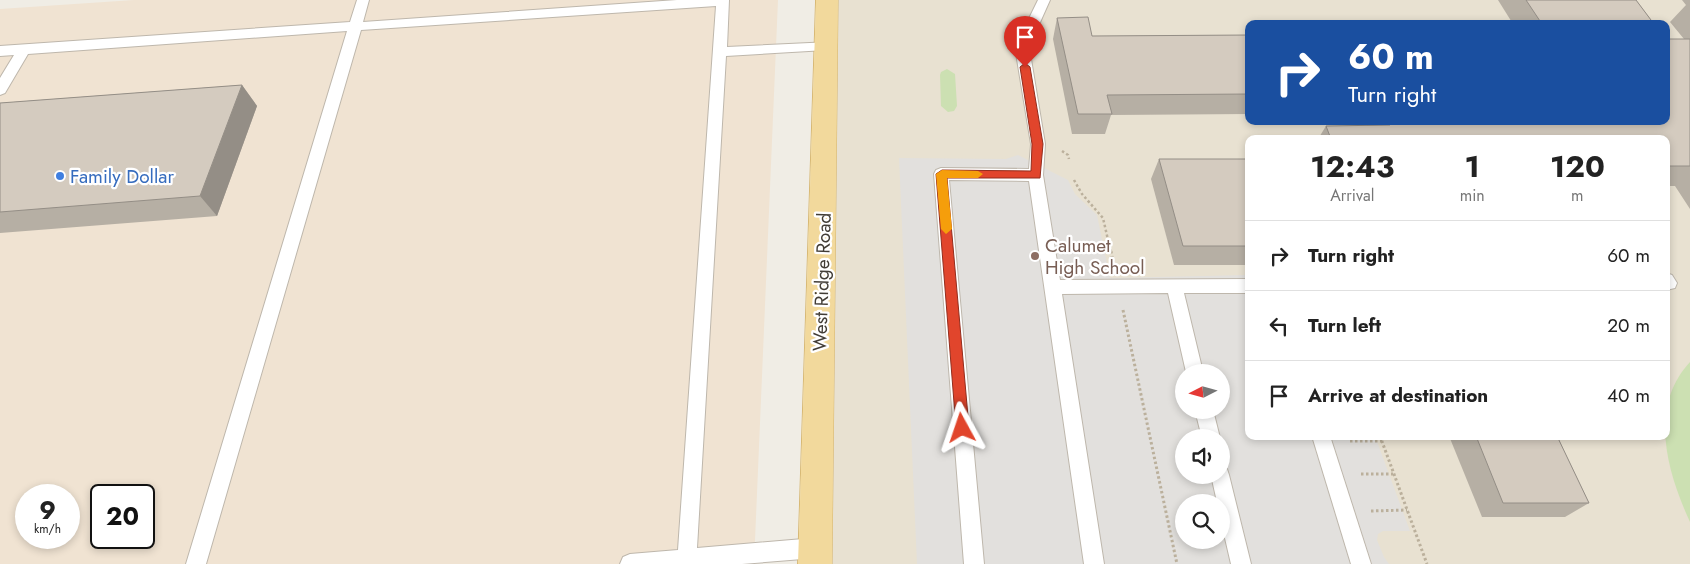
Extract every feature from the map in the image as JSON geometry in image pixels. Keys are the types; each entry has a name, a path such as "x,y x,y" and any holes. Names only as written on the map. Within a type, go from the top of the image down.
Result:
{"main road":[{"name":"West Ridge Road","path":"815,556 826,128 827,0"}],"lane":[{"path":"196,564 364,0"},
{"path":"1044,0 1022,47 1038,144 1036,175 1094,564"},
{"path":"0,51 723,1 687,558"},
{"path":"719,52 826,45"},
{"path":"0,90 24,49"},
{"path":"974,564 942,174 1036,175"},
{"path":"1174,286 1193,364"},
{"path":"1053,287 1245,286"},
{"path":"1321,440 1360,564"},
{"path":"1222,484 1241,564"},
{"path":"636,564 687,558 815,556"}],"path":[{"path":"1074,180 1079,193 1097,209 1104,219 1114,267"},
{"path":"1121,300 1176,564"},
{"path":"1344,441 1362,440"},
{"path":"1381,440 1427,564"},
{"path":"1355,474 1394,474"},
{"path":"1368,511 1407,510"}],"shaded area":[{"path":"134,0 778,0 754,564 0,564 0,9"},
{"name":"Calumet High School","path":"826,0 1690,0 1690,564 813,564"},
{"path":"1018,155 1068,180 1075,194 1097,215 1110,278 1245,275 1245,440 1376,440 1410,531 1383,531 1378,534 1377,540 1389,564 917,564 899,158 1006,159"}],"green space":[{"path":"947,69 955,74 957,106 954,111 948,112 941,106 940,75 941,72"},
{"path":"1690,362 1690,522 1674,482 1666,440 1670,440 1670,397 1677,380"}],"building":[{"path":"1526,0 1636,0 1651,20 1539,20"},
{"path":"1088,17 1092,36 1245,35 1245,94 1107,95 1112,114 1078,114 1057,18"},
{"path":"1670,39 1690,39 1690,166 1670,166 1670,135 1329,135 1326,126 1670,125"},
{"path":"242,85 200,196 0,212 0,103"},
{"path":"1159,159 1245,159 1245,246 1183,246"},
{"path":"1478,440 1559,440 1589,503 1503,503"}],"slow traffic":[{"path":"946,229 942,174 978,174"}],"place":[{"name":"Family Dollar","path":"60,176"},
{"name":"Calumet High School","path":"1035,256"}],"route":[{"path":"962,428 942,174 1036,175 1038,144 1025,67"}]}
